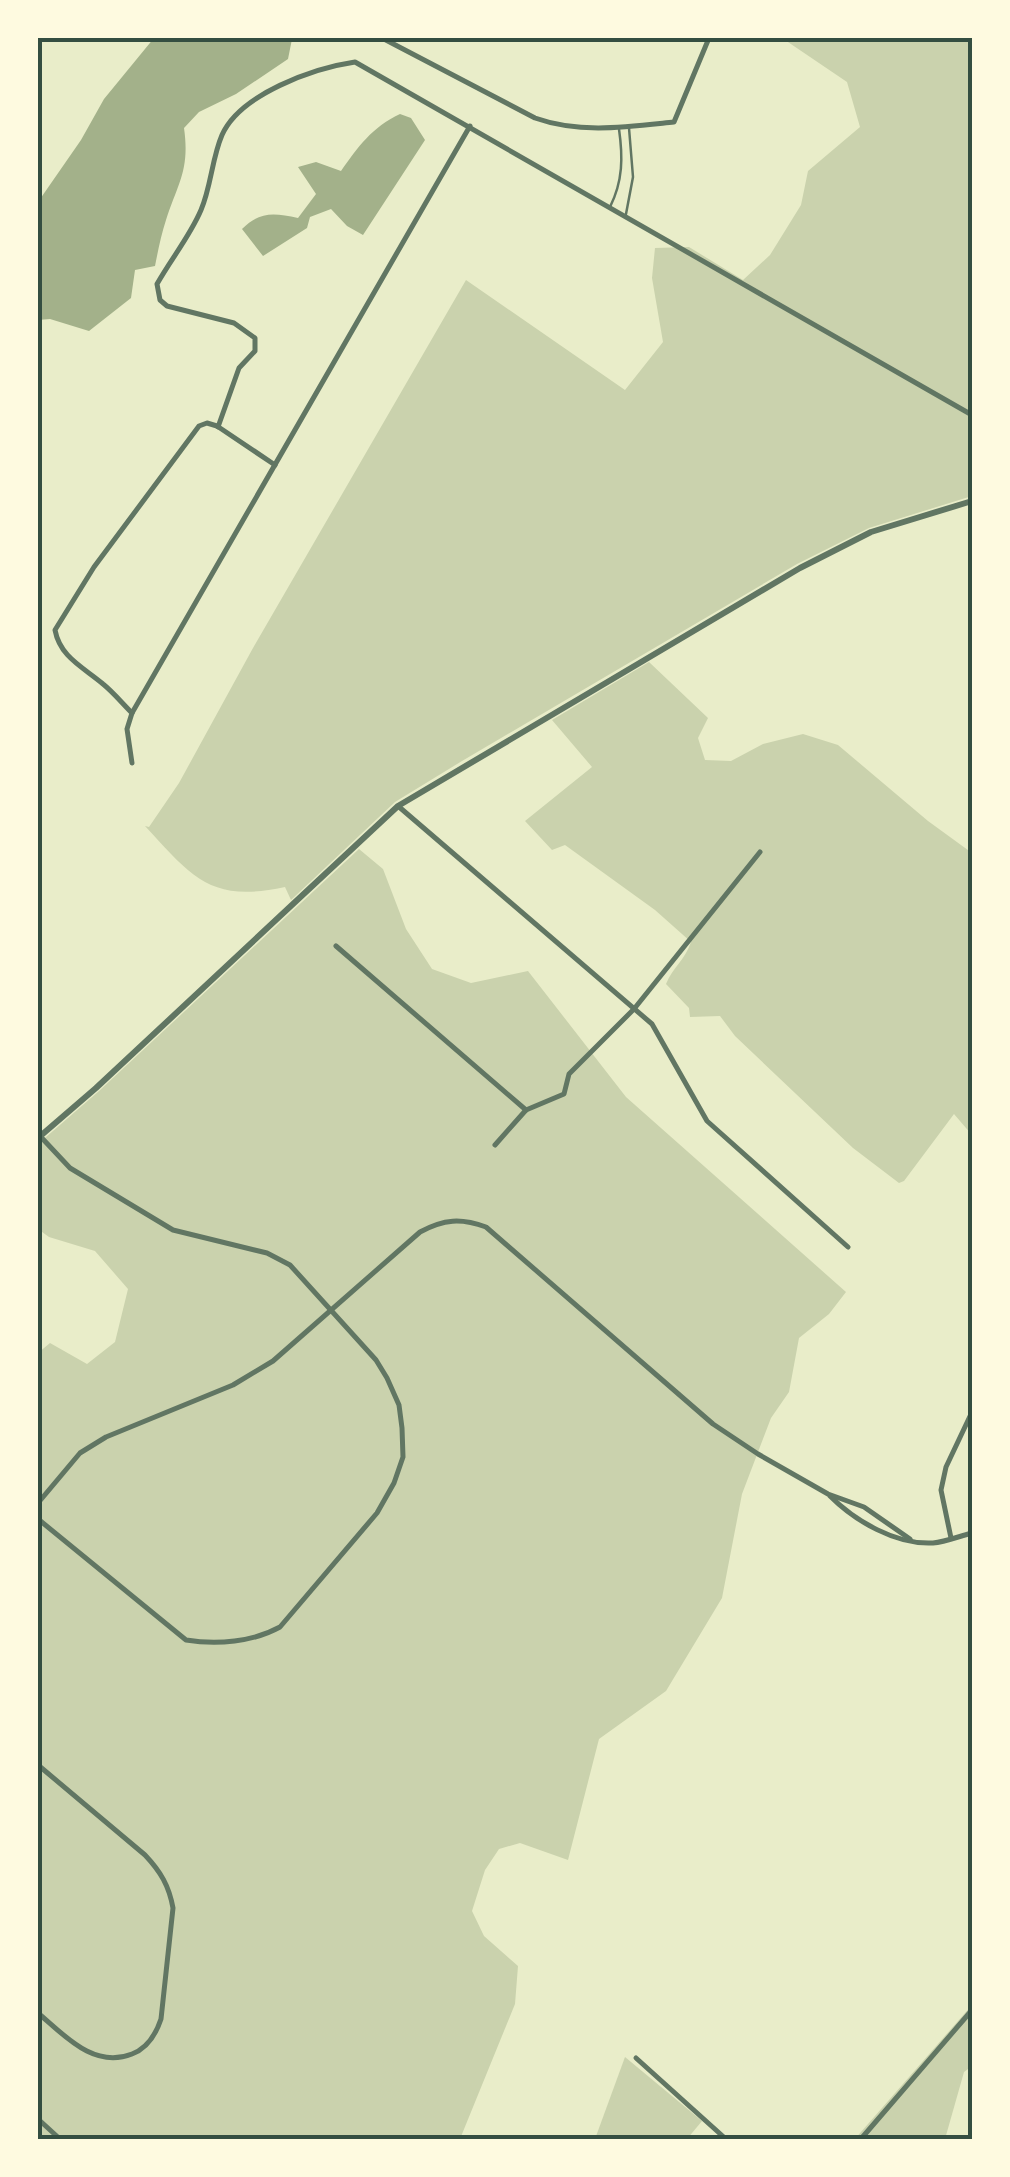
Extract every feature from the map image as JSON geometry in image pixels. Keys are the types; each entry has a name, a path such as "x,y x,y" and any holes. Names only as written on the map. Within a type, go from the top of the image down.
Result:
{"street":[{"path":"382,38 535,118 558,126 619,128 674,122 708,38"},
{"path":"218,427 239,368 255,350 256,341 252,333 234,323 178,310 160,300 157,284 201,209 222,136 232,121 286,82 326,66 354,62 972,415"},
{"path":"132,763 127,729 132,713 470,126"},
{"path":"132,713 105,685 67,656 58,644 55,630 94,567 199,426 208,423 218,427 275,464"},
{"path":"38,1520 186,1640 260,1638 280,1627 377,1513 394,1484 402,1457 399,1406 387,1378 290,1265 267,1253 174,1230 70,1168 39,1137 398,806 800,568 871,532 972,500"},
{"path":"398,806 652,1024 706,1121 848,1247"},
{"path":"495,1145 526,1110 564,1094 569,1074 634,1009 760,852"},
{"path":"336,946 526,1110"},
{"path":"38,1502 80,1454 106,1437 255,1374 420,1232 438,1222 463,1218 486,1226 713,1424 828,1494 872,1512 910,1539"},
{"path":"951,1538 942,1490 946,1467 972,1412"},
{"path":"828,1494 863,1522 910,1539 932,1543 972,1533"},
{"path":"863,1522 872,1512"},
{"path":"38,1765 146,1856 164,1881 173,1908 161,2018 156,2034 140,2051 119,2059 84,2051 38,2013"},
{"path":"860,2140 972,2010"},
{"path":"636,2058 727,2140"},
{"path":"38,2120 61,2140"}],"lane":[{"path":"626,216 633,177 629,126"},
{"path":"610,206 620,188 622,174 619,128"}],"shaded area":[{"path":"154,38 292,39 288,59 236,94 199,112 184,128 184,166 155,266 135,270 131,298 89,331 50,319 38,320 38,202 104,99"},
{"path":"782,38 972,38 972,496 869,528 797,564 462,761 395,802 291,900 285,887 239,892 205,882 177,860 145,826 149,827 179,783 466,280 625,390 663,342 652,278 655,248 689,247 743,280 770,255 801,205 808,171 860,127 847,82"},
{"path":"400,114 411,118 425,140 363,235 347,226 331,209 310,217 307,228 263,256 242,229 268,215 298,218 316,194 298,167 316,162 341,171 374,131"},
{"path":"649,662 708,718 698,738 705,760 731,761 763,744 803,734 838,745 972,853 972,1135 954,1114 904,1181 899,1183 853,1148 735,1036 720,1016 690,1017 689,1008 666,984 691,942 655,910 565,845 552,850 525,821 592,767 552,720"},
{"path":"359,849 383,869 406,929 432,969 471,983 528,971 626,1097 846,1292 829,1314 799,1338 789,1392 771,1418 742,1494 722,1598 666,1691 599,1739 568,1860 520,1843 499,1849 485,1870 472,1911 484,1936 518,1966 515,2004 460,2139 38,2139 38,1353 50,1343 87,1364 115,1342 128,1289 95,1251 49,1237 38,1229 38,1144"},
{"path":"972,2005 972,2066 964,2072 945,2139 854,2140"},
{"path":"625,2057 702,2121 687,2139 595,2139"}]}
